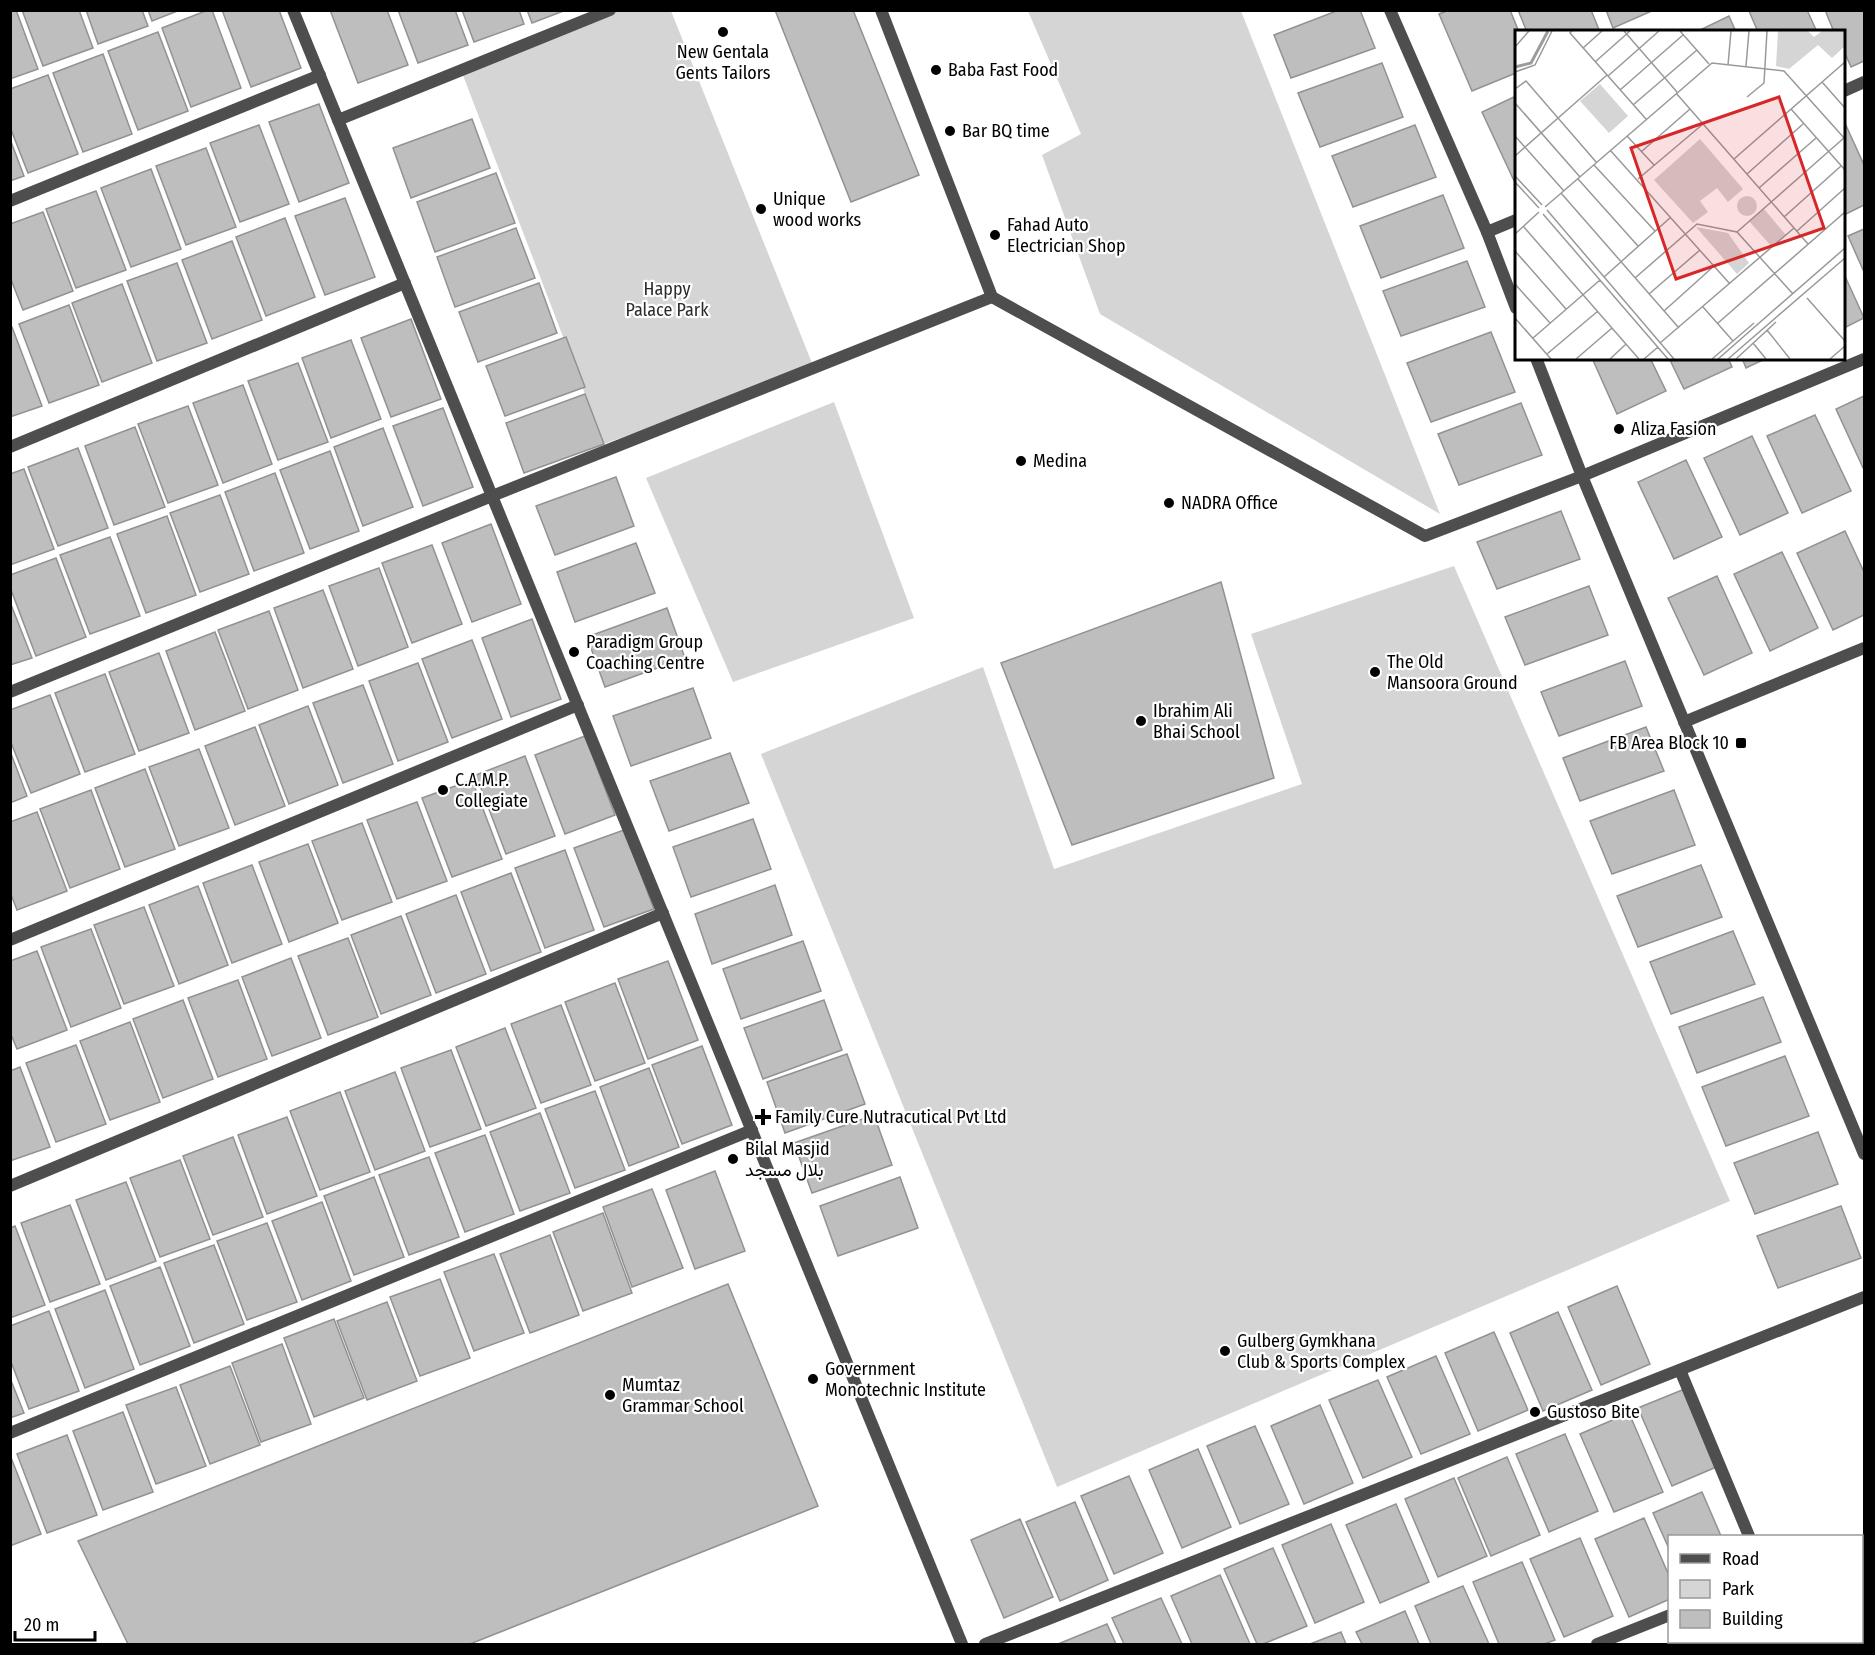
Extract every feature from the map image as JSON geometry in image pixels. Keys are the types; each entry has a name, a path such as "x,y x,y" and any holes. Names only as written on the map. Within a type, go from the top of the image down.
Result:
{"street":[{"path":"293,10 962,1644"},
{"path":"338,120 610,10"},
{"path":"881,10 993,297 1425,536 1582,476 1864,359"},
{"path":"1390,10 1487,232 1515,305"},
{"path":"10,201 320,75"},
{"path":"1845,91 1864,82"},
{"path":"1487,232 1515,220"},
{"path":"10,447 405,283"},
{"path":"10,692 492,496 993,297"},
{"path":"1537,360 1582,476 1864,1154"},
{"path":"1684,722 1864,648"},
{"path":"10,940 578,705"},
{"path":"10,1186 663,914"},
{"path":"10,1433 752,1130"},
{"path":"985,1644 1864,1297"},
{"path":"1680,1370 1749,1535"},
{"path":"1597,1644 1668,1616"}],"green space":[{"name":"Happy Palace Park","path":"610,11 671,11 814,368 604,444 461,70"},
{"path":"1028,11 1241,11 1440,514 1100,314 1042,155 1081,134"},
{"path":"834,402 914,618 733,682 646,478"},
{"path":"1454,566 1730,1201 1057,1487 761,754 983,667 1054,869 1302,784 1251,634"}],"building":[{"path":"10,10 16,10 38,69 10,79"},
{"path":"22,10 79,10 93,48 43,66"},
{"path":"86,10 142,10 148,26 98,44"},
{"path":"148,10 180,10 152,21"},
{"path":"212,10 241,88 191,107 162,28"},
{"path":"222,10 279,10 301,68 251,87"},
{"path":"330,10 387,10 408,65 358,83"},
{"path":"398,10 455,10 468,45 418,63"},
{"path":"462,10 519,10 524,24 474,42"},
{"path":"527,10 566,10 532,23"},
{"path":"775,10 853,10 919,175 851,202"},
{"path":"1339,10 1360,10 1375,48 1291,78 1274,35"},
{"path":"1449,10 1510,10 1518,30 1515,30 1515,73 1472,91 1439,14"},
{"path":"1518,10 1591,10 1599,30 1526,30"},
{"path":"1606,10 1654,10 1613,28"},
{"path":"1807,10 1816,30 1757,30 1749,11"},
{"path":"1825,10 1864,10 1864,61 1851,67 1845,53 1845,30 1833,30"},
{"path":"1729,16 1735,30 1700,30"},
{"path":"158,32 188,111 138,130 108,51"},
{"path":"103,54 132,134 83,152 53,73"},
{"path":"1382,63 1403,117 1320,147 1298,93"},
{"path":"48,75 78,154 28,173 10,127 10,89"},
{"path":"1515,96 1515,183 1482,112"},
{"path":"319,104 349,183 299,202 269,122"},
{"path":"472,119 490,168 411,198 393,148"},
{"path":"1845,123 1864,165 1864,205 1845,214"},
{"path":"259,125 289,204 240,222 210,143"},
{"path":"1415,125 1436,177 1353,207 1332,156"},
{"path":"10,139 24,176 10,181"},
{"path":"206,148 236,227 186,245 156,166"},
{"path":"151,169 181,249 131,267 101,188"},
{"path":"496,173 515,223 435,252 417,202"},
{"path":"96,191 126,270 76,288 46,209"},
{"path":"1443,195 1464,248 1381,278 1360,226"},
{"path":"345,198 375,277 325,295 295,216"},
{"path":"43,212 73,291 23,310 10,277 10,224"},
{"path":"285,218 315,297 266,316 236,237"},
{"path":"516,228 535,278 455,307 437,257"},
{"path":"1864,229 1864,272 1848,236"},
{"path":"232,241 262,320 212,339 182,260"},
{"path":"1467,261 1485,307 1401,336 1383,291"},
{"path":"177,263 207,343 157,361 127,281"},
{"path":"1845,276 1864,318 1845,328"},
{"path":"539,283 557,333 478,362 459,312"},
{"path":"122,284 152,363 102,382 72,303"},
{"path":"69,305 99,385 49,403 19,324"},
{"path":"411,319 441,399 391,417 361,338"},
{"path":"10,327 12,327 42,406 10,417"},
{"path":"1491,332 1515,392 1431,422 1407,363"},
{"path":"566,337 585,387 505,416 486,366"},
{"path":"351,340 381,419 331,438 302,358"},
{"path":"1593,360 1651,360 1666,391 1617,414"},
{"path":"1670,360 1729,360 1732,367 1684,389"},
{"path":"1743,360 1763,360 1746,368"},
{"path":"298,363 328,442 278,460 248,381"},
{"path":"243,385 272,464 223,483 193,403"},
{"path":"585,394 604,444 524,473 506,423"},
{"path":"1864,396 1864,470 1836,409"},
{"path":"1521,403 1542,455 1459,485 1438,434"},
{"path":"188,406 218,485 168,503 138,424"},
{"path":"443,408 473,487 423,506 393,426"},
{"path":"1815,415 1851,491 1802,513 1767,436"},
{"path":"135,427 165,507 114,525 85,446"},
{"path":"383,428 413,507 363,526 334,447"},
{"path":"1752,436 1788,513 1740,535 1704,458"},
{"path":"78,448 108,528 58,546 28,467"},
{"path":"330,451 359,531 310,549 280,470"},
{"path":"1686,460 1722,537 1674,559 1638,482"},
{"path":"24,469 54,549 10,565 10,474"},
{"path":"275,473 304,553 254,571 225,492"},
{"path":"616,477 634,526 555,555 536,506"},
{"path":"220,495 249,574 200,592 170,513"},
{"path":"1561,511 1580,559 1497,589 1477,542"},
{"path":"167,516 196,595 146,613 117,534"},
{"path":"491,524 521,604 472,622 442,543"},
{"path":"1845,531 1864,572 1864,615 1833,630 1797,553"},
{"path":"110,537 140,616 90,634 60,555"},
{"path":"636,543 655,593 575,622 557,572"},
{"path":"432,545 462,624 412,643 382,563"},
{"path":"1782,552 1818,628 1770,651 1734,574"},
{"path":"56,558 86,637 36,656 10,587 10,575"},
{"path":"379,568 408,647 358,666 329,586"},
{"path":"1717,576 1752,653 1704,675 1668,598"},
{"name":"Ibrahim Ali Bhai School","path":"1221,582 1274,778 1072,845 1001,663"},
{"path":"1589,586 1608,635 1525,665 1505,617"},
{"path":"323,590 353,669 303,688 274,608"},
{"path":"10,602 32,658 10,665"},
{"path":"667,608 685,658 605,687 587,637"},
{"path":"269,611 298,690 248,709 218,630"},
{"path":"532,619 561,699 511,717 482,638"},
{"path":"215,632 245,711 195,730 166,651"},
{"path":"472,640 502,719 452,738 422,659"},
{"path":"159,653 189,733 139,751 109,672"},
{"path":"1625,661 1642,706 1559,736 1541,692"},
{"path":"418,663 448,742 398,761 369,681"},
{"path":"105,674 135,754 85,772 55,693"},
{"path":"363,685 393,764 343,783 313,703"},
{"path":"693,688 711,738 631,766 613,716"},
{"path":"50,695 80,774 31,793 10,740 10,710"},
{"path":"308,706 338,785 289,804 259,725"},
{"path":"255,727 285,806 235,825 205,746"},
{"path":"1646,727 1664,771 1580,801 1563,758"},
{"path":"585,736 615,815 565,834 535,755"},
{"path":"199,749 229,828 179,846 149,767"},
{"path":"10,751 27,796 10,803"},
{"path":"730,753 749,803 669,831 650,781"},
{"path":"525,756 555,836 506,854 476,775"},
{"path":"145,769 175,849 125,867 95,788"},
{"path":"472,780 502,859 452,877 422,798"},
{"path":"91,790 120,869 70,888 40,809"},
{"path":"1674,790 1695,845 1612,874 1590,821"},
{"path":"417,802 447,881 397,899 367,820"},
{"path":"37,812 67,891 17,910 10,892 10,822"},
{"path":"753,819 771,869 691,897 673,847"},
{"path":"362,823 392,902 342,920 312,841"},
{"path":"624,830 654,909 604,927 574,848"},
{"path":"308,844 338,923 289,942 259,862"},
{"path":"565,850 594,930 545,948 515,868"},
{"path":"252,865 282,944 232,963 203,883"},
{"path":"1701,865 1722,917 1638,947 1617,896"},
{"path":"511,873 541,952 491,971 461,892"},
{"path":"775,885 792,935 712,964 695,914"},
{"path":"198,886 228,965 179,984 149,905"},
{"path":"456,895 486,974 436,993 406,914"},
{"path":"144,907 174,986 124,1004 94,925"},
{"path":"401,916 431,995 381,1014 351,935"},
{"path":"91,929 121,1008 71,1027 41,947"},
{"path":"1733,931 1755,984 1671,1014 1650,962"},
{"path":"348,938 378,1017 328,1035 298,956"},
{"path":"803,941 821,991 741,1019 723,969"},
{"path":"37,951 67,1030 17,1049 10,1032 10,961"},
{"path":"291,958 321,1038 272,1056 242,977"},
{"path":"668,961 698,1040 648,1059 618,979"},
{"path":"238,980 267,1059 218,1077 188,998"},
{"path":"615,983 645,1063 595,1081 565,1002"},
{"path":"1763,997 1781,1042 1697,1073 1679,1027"},
{"path":"183,1000 213,1079 163,1098 133,1019"},
{"path":"824,1000 842,1050 763,1079 744,1028"},
{"path":"561,1005 591,1085 541,1103 511,1024"},
{"path":"130,1022 160,1102 110,1120 80,1041"},
{"path":"505,1028 536,1108 486,1126 456,1047"},
{"path":"76,1045 106,1124 56,1142 26,1063"},
{"path":"702,1046 732,1125 682,1144 652,1065"},
{"path":"451,1050 481,1129 430,1147 401,1068"},
{"path":"847,1054 865,1104 785,1133 767,1082"},
{"path":"1785,1056 1809,1116 1726,1146 1702,1087"},
{"path":"20,1067 50,1147 10,1161 10,1071"},
{"path":"649,1068 679,1147 629,1166 600,1087"},
{"path":"395,1072 425,1151 375,1170 345,1091"},
{"path":"595,1091 625,1170 575,1188 545,1109"},
{"path":"340,1092 370,1172 320,1190 290,1111"},
{"path":"540,1113 570,1193 520,1211 490,1132"},
{"path":"874,1115 892,1165 812,1193 794,1143"},
{"path":"287,1117 317,1196 267,1214 238,1135"},
{"path":"1818,1132 1838,1184 1755,1214 1734,1163"},
{"path":"485,1135 514,1214 465,1232 435,1153"},
{"path":"233,1137 263,1217 213,1235 183,1156"},
{"path":"429,1157 459,1237 409,1255 379,1175"},
{"path":"180,1160 210,1239 160,1257 130,1178"},
{"path":"715,1171 745,1251 695,1269 666,1190"},
{"path":"374,1177 404,1257 354,1275 324,1196"},
{"path":"900,1177 918,1228 838,1256 820,1206"},
{"path":"126,1182 156,1261 106,1280 76,1200"},
{"path":"652,1189 683,1268 632,1287 603,1207"},
{"path":"322,1202 351,1281 302,1300 272,1221"},
{"path":"70,1205 100,1284 50,1302 21,1223"},
{"path":"1841,1206 1861,1258 1778,1288 1757,1236"},
{"path":"603,1213 632,1293 583,1311 553,1232"},
{"path":"267,1223 297,1302 247,1320 217,1241"},
{"path":"15,1226 45,1305 10,1318 10,1228"},
{"path":"550,1235 579,1315 530,1333 500,1254"},
{"path":"214,1245 244,1324 194,1343 164,1263"},
{"path":"494,1254 524,1333 474,1351 444,1272"},
{"path":"160,1267 190,1346 140,1365 110,1286"},
{"path":"440,1279 470,1358 420,1376 390,1297"},
{"name":"Mumtaz Grammar School","path":"728,1284 818,1506 470,1644 128,1644 78,1541"},
{"path":"1617,1286 1650,1364 1601,1385 1568,1307"},
{"path":"105,1290 134,1369 85,1388 55,1309"},
{"path":"387,1302 417,1381 367,1400 337,1321"},
{"path":"49,1311 79,1391 29,1409 10,1359 10,1326"},
{"path":"1558,1312 1592,1390 1543,1411 1510,1333"},
{"path":"334,1319 364,1398 314,1417 284,1338"},
{"path":"1494,1332 1528,1410 1478,1431 1445,1353"},
{"path":"282,1344 311,1424 261,1442 232,1363"},
{"path":"1436,1356 1470,1434 1421,1454 1387,1377"},
{"path":"230,1366 260,1445 210,1464 180,1385"},
{"path":"10,1378 24,1413 10,1418"},
{"path":"1378,1380 1412,1457 1363,1478 1329,1400"},
{"path":"176,1387 206,1466 156,1484 126,1405"},
{"path":"1687,1388 1721,1465 1672,1486 1638,1408"},
{"path":"1320,1405 1353,1483 1304,1504 1271,1426"},
{"path":"123,1412 153,1492 103,1510 73,1431"},
{"path":"1629,1413 1663,1492 1614,1512 1580,1434"},
{"path":"1255,1426 1289,1504 1240,1524 1207,1446"},
{"path":"1565,1434 1598,1511 1549,1532 1516,1454"},
{"path":"67,1435 97,1515 47,1533 17,1454"},
{"path":"1198,1449 1231,1527 1182,1548 1149,1470"},
{"path":"10,1455 41,1534 10,1546"},
{"path":"1507,1457 1540,1535 1491,1556 1458,1478"},
{"path":"1129,1476 1163,1553 1114,1574 1081,1496"},
{"path":"1454,1478 1487,1556 1438,1577 1405,1499"},
{"path":"1702,1492 1721,1535 1668,1535 1668,1547 1653,1513"},
{"path":"1075,1502 1108,1580 1060,1601 1026,1522"},
{"path":"1396,1504 1429,1582 1380,1603 1346,1525"},
{"path":"1644,1518 1668,1573 1668,1600 1629,1617 1595,1539"},
{"path":"1020,1519 1053,1597 1004,1618 971,1540"},
{"path":"1331,1524 1364,1602 1315,1623 1282,1545"},
{"path":"1580,1538 1613,1616 1564,1637 1530,1559"},
{"path":"1273,1548 1307,1626 1263,1644 1257,1644 1224,1569"},
{"path":"1522,1562 1555,1640 1544,1644 1499,1644 1473,1582"},
{"path":"1220,1575 1250,1644 1192,1644 1171,1596"},
{"path":"1463,1586 1489,1644 1431,1644 1415,1606"},
{"path":"1161,1598 1182,1644 1124,1644 1112,1618"},
{"path":"1405,1611 1419,1644 1362,1644 1356,1632"},
{"path":"1107,1624 1116,1644 1058,1644"},
{"path":"1341,1632 1346,1644 1310,1644"},
{"path":"1752,1643 1752,1644 1699,1644"}],"place":[{"name":"New Gentala Gents Tailors","path":"723,32"},
{"name":"Baba Fast Food","path":"936,70"},
{"name":"Bar BQ time","path":"950,131"},
{"name":"Unique wood works","path":"761,209"},
{"name":"Fahad Auto Electrician Shop","path":"995,235"},
{"name":"Aliza Fasion","path":"1619,429"},
{"name":"Medina","path":"1021,461"},
{"name":"NADRA Office","path":"1169,503"},
{"name":"Paradigm Group Coaching Centre","path":"574,652"},
{"name":"The Old Mansoora Ground","path":"1375,672"},
{"name":"Ibrahim Ali Bhai School","path":"1141,721"},
{"name":"FB Area Block 10","path":"1741,743"},
{"name":"C.A.M.P. Collegiate","path":"443,790"},
{"name":"Family Cure Nutracutical Pvt Ltd","path":"763,1117"},
{"name":"Bilal Masjid بلال مسجد","path":"733,1159"},
{"name":"Gulberg Gymkhana Club & Sports Complex","path":"1225,1351"},
{"name":"Government Monotechnic Institute","path":"813,1379"},
{"name":"Mumtaz Grammar School","path":"610,1395"},
{"name":"Gustoso Bite","path":"1535,1412"}]}
